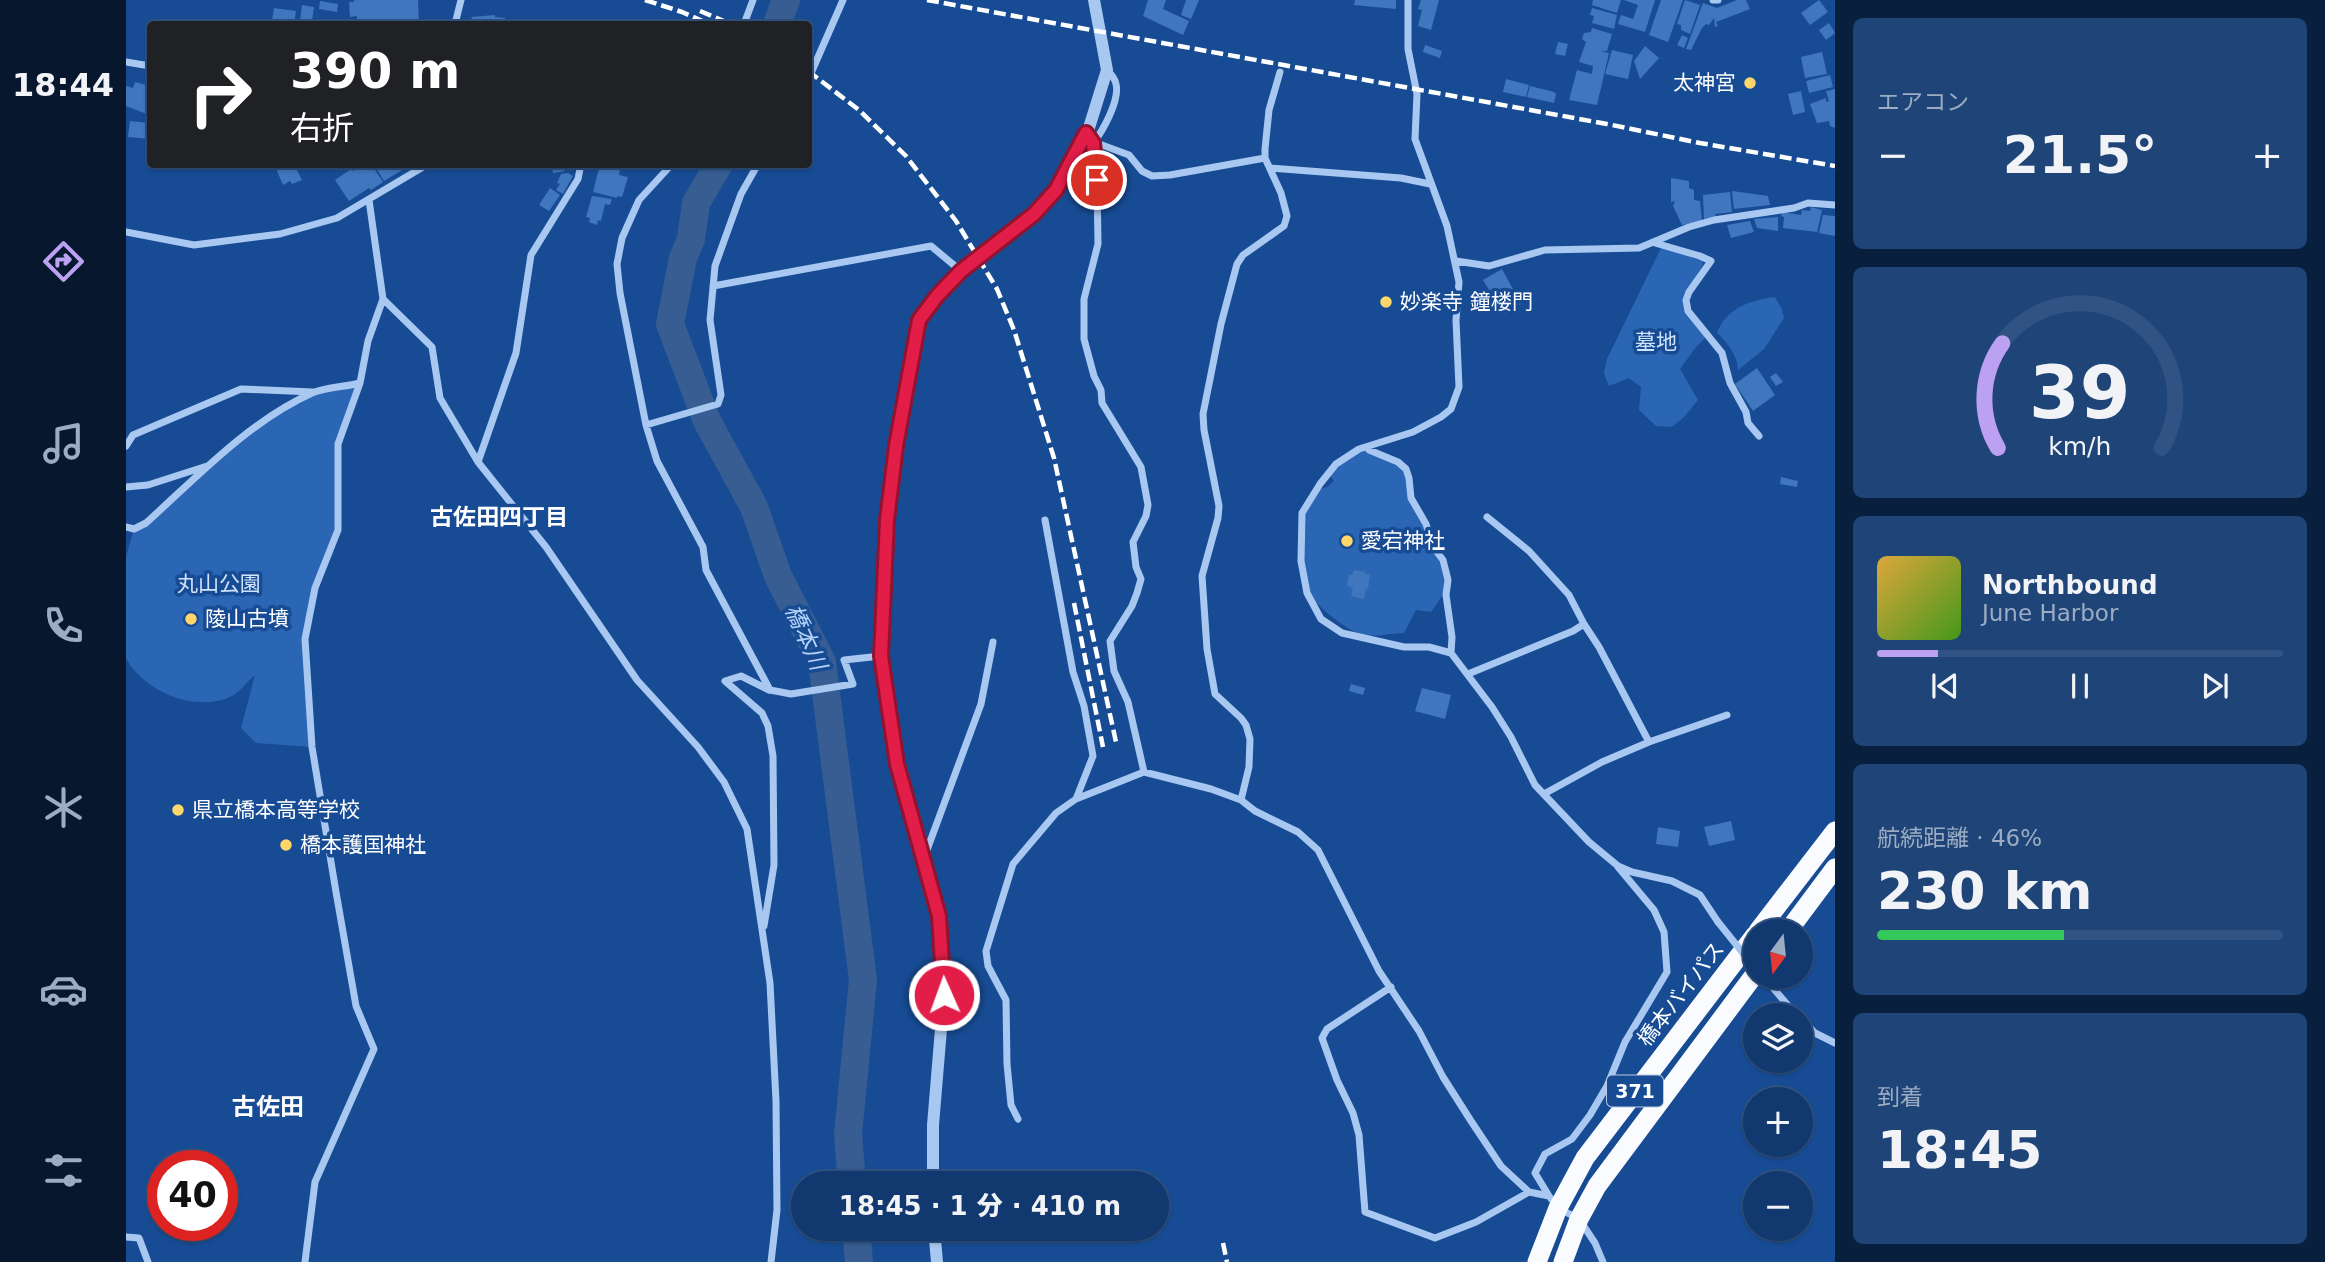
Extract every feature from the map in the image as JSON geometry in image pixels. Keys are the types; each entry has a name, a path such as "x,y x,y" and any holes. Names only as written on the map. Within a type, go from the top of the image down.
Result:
{"highway":[{"name":"橋本バイパス","path":"1768,919 1835,831"},
{"path":"1797,919 1835,868"},
{"name":"橋本バイパス","path":"1537,1262 1554,1202 1743,951"},
{"name":"371","path":"1563,1262 1579,1219 1597,1186 1745,989"}],"street":[{"path":"456,21 461,0"},
{"path":"745,21 753,0"},
{"path":"812,71 843,0"},
{"path":"933,1171 933,1125 945,981 939,916 897,764 881,656 887,520 896,446 919,320 961,271 1034,214 1056,190 1089,138 1107,69 1094,0"},
{"path":"1408,0 1408,50 1417,94 1415,139 1447,226 1459,282 1456,332 1459,387 1451,409 1441,418 1413,432 1359,449 1336,464 1320,484 1302,513 1301,561 1307,593 1321,619 1342,633 1404,647 1429,647 1451,653 1511,737 1535,785 1596,850 1618,866 1632,872 1672,880 1700,895 1743,953"},
{"path":"126,62 147,66"},
{"path":"1241,800 1249,767 1250,739 1241,718 1215,694 1208,649 1202,576 1219,506 1203,414 1221,324 1237,264 1243,255 1284,226 1287,216 1281,193 1265,158 1269,110 1280,72"},
{"path":"1089,138 1129,155 1142,172 1153,176 1265,158"},
{"path":"1089,138 1097,180 1098,244 1084,299 1084,340 1094,376 1101,390 1102,403 1141,467 1148,505 1146,516 1133,542 1136,567 1141,579 1132,606 1110,641 1114,671 1128,702 1144,772"},
{"path":"126,232 194,245 280,234 337,218 421,168"},
{"path":"478,463 516,353 531,255 578,179 580,168"},
{"path":"668,168 639,200 622,238 617,264 620,293 646,425 657,461 703,547 706,570 770,690"},
{"path":"646,425 718,404 721,396 710,320 715,266 735,210 756,168"},
{"path":"1270,168 1401,178 1430,184"},
{"path":"305,1262 315,1182 374,1049 356,1006 335,892 312,747 305,639 315,587 338,530 338,444 360,383 368,341 383,299 369,200"},
{"path":"1456,261 1489,266 1545,250 1630,249 1654,243 1689,227 1714,220 1794,208 1808,203 1835,205"},
{"path":"1654,243 1711,261 1689,292 1686,300 1688,311 1722,353 1730,383 1746,412 1748,423 1759,436"},
{"path":"713,286 931,246 961,271"},
{"path":"383,299 432,347 440,398 478,463 546,547 637,680 698,747 724,782 747,829 770,983 776,1101 776,1210 771,1262"},
{"path":"126,446 134,435 241,389 314,392 360,383"},
{"path":"126,527 134,529 146,523 211,464 266,421 314,392"},
{"path":"1368,447 1406,469 1411,498 1426,524 1434,548 1443,560 1448,580 1446,595 1452,637 1451,653"},
{"path":"126,487 148,485 211,464"},
{"path":"1487,517 1528,551 1569,595 1649,742"},
{"path":"1045,520 1073,672 1084,706 1093,756 1076,799"},
{"path":"1468,674 1562,636 1584,624"},
{"path":"923,859 981,704 993,642"},
{"path":"763,933 774,865 773,756 768,726 762,713 725,681 741,676 770,690 791,694 853,684 844,660 881,656"},
{"path":"1544,793 1602,762 1649,742 1727,715"},
{"path":"1018,1119 1011,1105 1006,1000 988,966 986,951 1013,864 1056,813 1076,799 1144,772 1211,789 1241,800 1255,811 1298,832 1318,850 1379,971 1391,986 1443,1077 1501,1166 1529,1192 1554,1202 1579,1219 1595,1243 1603,1262"},
{"path":"1554,1202 1535,1173 1545,1154 1572,1139 1590,1115 1607,1086 1625,1042 1667,972 1664,932 1654,910 1618,866"},
{"path":"1391,986 1327,1029 1322,1038 1359,1135 1365,1212 1435,1238 1476,1222 1529,1192"},
{"path":"1773,989 1784,1003"},
{"path":"1813,1031 1835,1043"},
{"path":"126,1237 139,1238 148,1262"},
{"path":"935,1241 937,1262"}],"green space":[{"name":"墓地","path":"1661,248 1702,259 1703,264 1685,299 1706,337 1680,369 1698,400 1672,427 1656,426 1639,410 1641,387 1629,378 1609,386 1604,373 1607,359"},
{"name":"墓地","path":"1775,297 1784,318 1764,349 1738,370 1731,350 1717,333 1721,324 1740,307"},
{"name":"丸山公園","path":"360,383 340,437 338,530 315,588 305,638 312,747 256,743 241,728 255,675 230,697 201,702 171,696 157,689 134,670 126,658 126,557 134,529 246,435 314,392"},
{"path":"1360,450 1386,457 1403,471 1411,500 1444,564 1445,590 1431,612 1416,610 1404,633 1372,636 1355,632 1326,612 1308,588 1303,540 1306,512 1320,489 1334,481 1330,475 1335,468"}],"building":[{"path":"418,0 419,21 357,21 357,16 350,17 349,2"},
{"path":"1148,0 1166,0 1163,9 1189,21 1183,35 1143,16"},
{"path":"1186,0 1199,0 1191,19 1181,15"},
{"path":"1355,0 1396,0 1396,9 1354,5"},
{"path":"1421,0 1439,0 1431,30 1418,26 1422,10 1418,9"},
{"path":"1593,0 1621,0 1617,13 1592,5"},
{"path":"1624,0 1655,0 1645,32 1618,24 1621,15 1633,19 1638,5"},
{"path":"1661,0 1683,0 1668,42 1649,35"},
{"path":"1685,0 1700,5 1690,34 1681,30 1681,25 1677,24"},
{"path":"1737,0 1746,0 1750,9 1716,22 1718,26 1715,27 1714,18 1709,25 1706,24 1702,28 1691,50 1686,49 1703,3 1717,8"},
{"path":"1819,0 1828,12 1810,25 1801,13"},
{"path":"320,1 338,4 337,12 319,9"},
{"path":"302,5 314,7 312,21 300,20"},
{"path":"274,8 296,11 294,21 272,21"},
{"path":"1592,8 1617,15 1614,29 1592,23"},
{"path":"495,15 505,18 505,21 470,21 472,17"},
{"path":"1829,23 1835,33 1826,40 1819,30"},
{"path":"1592,28 1612,34 1607,51 1600,51 1609,53 1597,105 1569,100 1577,70 1592,74 1593,66 1579,62 1586,42 1582,39 1584,33 1591,32"},
{"path":"1682,35 1688,38 1684,48 1677,45"},
{"path":"1558,42 1568,44 1565,56 1555,54"},
{"path":"1425,45 1442,51 1440,58 1423,52"},
{"path":"1645,46 1659,58 1640,79 1634,61"},
{"path":"1612,50 1633,55 1628,79 1605,74"},
{"path":"1822,52 1827,74 1805,78 1801,57"},
{"path":"1830,75 1833,87 1809,93 1806,81"},
{"path":"1506,79 1529,85 1526,97 1503,92"},
{"path":"135,82 147,85 147,114 126,106 126,86 133,88"},
{"path":"1530,86 1554,92 1554,103 1527,97"},
{"path":"1835,89 1835,128 1830,126 1829,121 1817,123 1810,104 1826,98 1826,102 1829,101 1826,91"},
{"path":"1801,91 1805,112 1793,115 1788,94"},
{"path":"130,121 147,123 147,139 128,137"},
{"path":"276,168 302,168 297,170 302,180 283,185"},
{"path":"357,168 374,168 383,182 349,201 335,180 351,169 353,171"},
{"path":"376,168 405,168 384,181"},
{"path":"552,168 565,168 565,171 553,173"},
{"path":"599,168 620,168 619,175 628,177 622,197 593,192"},
{"path":"568,173 573,176 563,194 556,190 560,184 557,183 561,174"},
{"path":"1671,178 1689,181 1689,188 1694,190 1694,200 1700,201 1702,221 1682,225 1673,206 1675,201 1671,202"},
{"path":"550,188 560,195 549,211 539,205"},
{"path":"1732,191 1768,196 1770,205 1734,209"},
{"path":"1730,192 1732,212 1715,214 1716,217 1704,219 1703,195"},
{"path":"592,196 612,199 610,205 605,204 601,221 598,220 597,225 589,222 590,218 586,217"},
{"path":"1811,207 1822,210 1817,232 1783,228 1782,212 1801,215 1802,210 1810,211"},
{"path":"1823,215 1835,216 1835,236 1819,233"},
{"path":"1778,217 1778,231 1757,228 1754,219"},
{"path":"1750,221 1754,232 1731,238 1727,225"},
{"path":"1502,269 1521,304 1504,314 1483,280"},
{"path":"1757,368 1775,395 1753,411 1735,384"},
{"path":"1776,373 1783,382 1776,386 1770,377"},
{"path":"1781,477 1798,481 1797,487 1780,484"},
{"path":"1354,570 1370,575 1364,599 1351,596 1353,588 1347,586 1349,574 1352,575"},
{"path":"1351,684 1365,688 1363,695 1349,691"},
{"path":"1422,688 1451,695 1445,719 1415,711"},
{"path":"1731,821 1735,840 1709,846 1704,827"},
{"path":"1658,827 1680,831 1678,847 1656,844"}],"waterway":[{"name":"橋本川","path":"778,21 786,0"},
{"name":"橋本川","path":"717,168 696,203 691,239 683,258 670,324 707,421 754,507 778,576 822,662 863,980 848,1134 851,1171"},
{"name":"橋本川","path":"857,1241 859,1262"}],"railway":[{"path":"645,0 702,21"},
{"path":"927,0 1835,166"},
{"path":"700,11 724,21"},
{"path":"812,74 859,110 906,156 956,221 997,289 1014,330 1054,458 1116,742"},
{"path":"1074,603 1103,747"},
{"path":"1223,1243 1227,1262"}],"place":[{"name":"太神宮","path":"1750,83"},
{"name":"妙楽寺 鐘楼門","path":"1386,302"},
{"name":"愛宕神社","path":"1347,541"},
{"name":"陵山古墳","path":"191,619"},
{"name":"県立橋本高等学校","path":"178,810"},
{"name":"橋本護国神社","path":"286,845"}],"district":[{"name":"古佐田四丁目","path":"499,517"},
{"name":"古佐田","path":"268,1107"}],"route":[{"path":"944,995 939,916 897,764 881,656 887,520 909,366 919,320 937,296 961,271 1034,214 1056,190 1086,133 1093,143 1097,180"}]}
